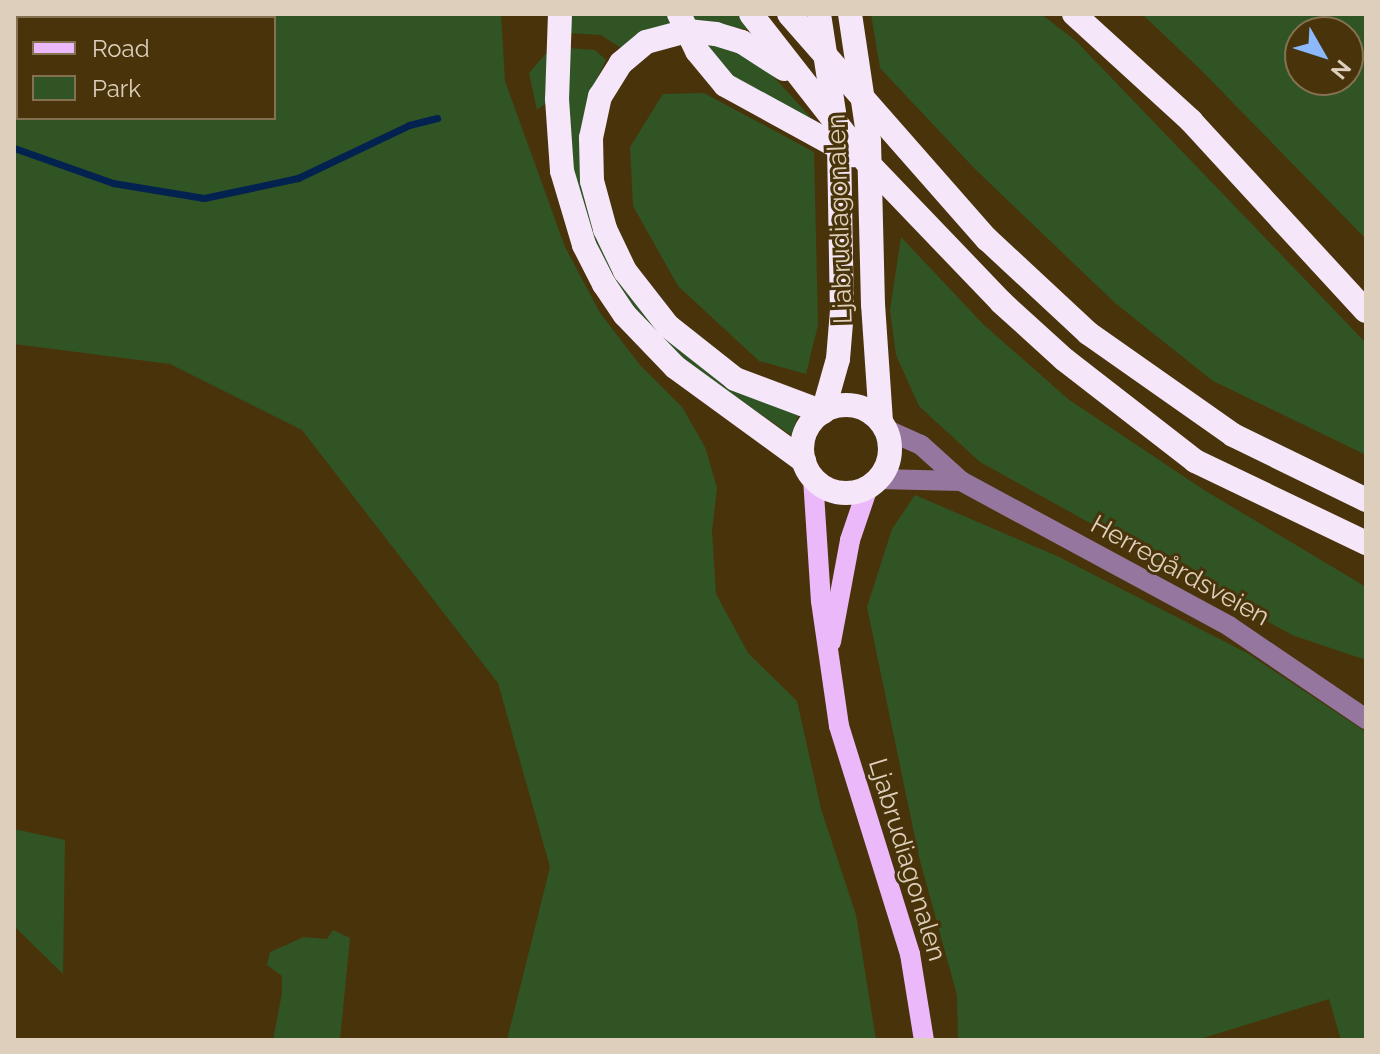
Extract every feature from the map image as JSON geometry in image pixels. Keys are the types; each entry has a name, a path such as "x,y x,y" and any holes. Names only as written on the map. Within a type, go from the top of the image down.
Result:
{"highway":[{"path":"560,14 557,99 562,171 584,245 604,284 625,315 675,367 839,492 873,483 888,460 883,425 848,405 823,412 805,433 809,469"},
{"path":"751,14 797,78 866,161 1001,302 1162,439 1263,498 1366,543"},
{"path":"789,14 977,229 1088,333 1217,426 1366,500"},
{"name":"Ljabrudiagonalen","path":"819,14 839,144 842,310 838,359 823,412"},
{"name":"Ljabrudiagonalen","path":"850,14 869,141 873,304 883,425"},
{"path":"1074,14 1191,121 1366,311"},
{"path":"797,78 742,42 683,22 646,42 621,63 600,96 591,163 605,229 645,301 706,360 749,386 823,412"},
{"path":"683,22 725,85 866,161"}],"main road":[{"name":"Ljabrudiagonalen","path":"809,469 839,726 910,954 924,1040"},
{"name":"Ljabrudiagonalen","path":"828,650 843,596 850,540 873,483"}],"street":[{"name":"Herregårdsveien","path":"883,425 921,445 961,481 1229,626 1366,719"},
{"name":"Herregårdsveien","path":"873,483 961,481"}],"green space":[{"path":"14,14 501,14 505,81 565,247 600,313 640,365 682,407 705,447 717,488 712,531 716,594 748,653 797,701 821,809 856,915 876,1040 507,1040 550,867 498,683 302,430 170,364 14,344"},
{"path":"570,14 671,14 673,22 621,48 601,35 569,33"},
{"path":"689,14 739,14 750,30 693,20"},
{"path":"871,14 1041,14 1076,41 1366,343 1366,455 1213,381 1115,303 974,168 880,68"},
{"path":"1142,14 1366,14 1366,239 1201,70"},
{"path":"707,42 735,50 772,75 813,120 741,85 709,54"},
{"path":"568,48 595,50 606,60 589,95 622,282 799,414 791,435 689,365 643,321 613,278 598,249 572,170 567,130"},
{"path":"549,50 547,103 537,110 529,73"},
{"path":"704,93 814,152 818,325 806,374 759,361 678,286 633,206 630,147 663,94"},
{"path":"901,237 983,324 1068,399 1204,490 1366,587 1366,660 1292,635 980,462 919,406 896,355 890,310"},
{"path":"915,495 1057,556 1247,653 1366,732 1366,1040 1341,1040 1329,999 1197,1040 958,1040 957,995 919,857 867,607 892,529"},
{"path":"14,829 65,840 63,974 14,926"},
{"path":"333,930 350,938 340,1040 273,1040 282,976 267,965 270,952 304,937 327,939"}],"waterway":[{"path":"14,148 113,183 204,198 298,178 409,125 437,118"}]}
